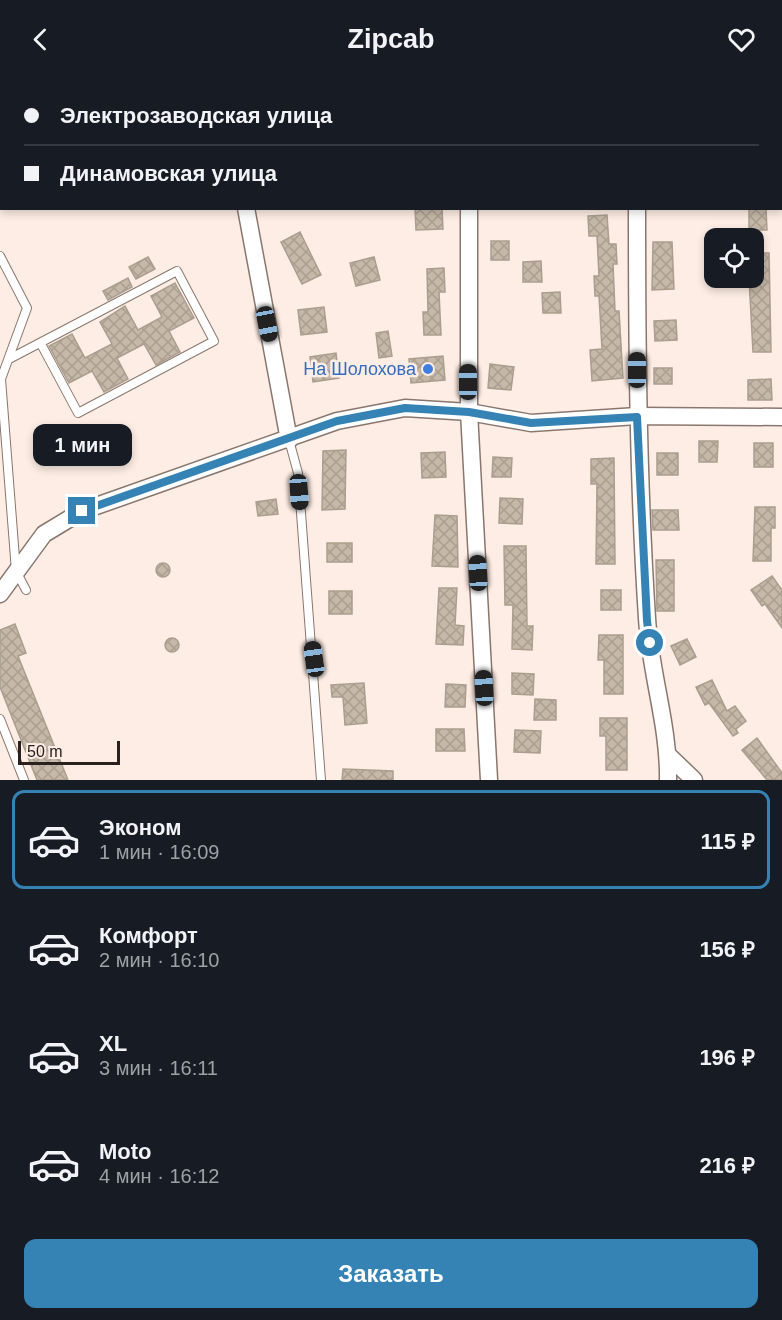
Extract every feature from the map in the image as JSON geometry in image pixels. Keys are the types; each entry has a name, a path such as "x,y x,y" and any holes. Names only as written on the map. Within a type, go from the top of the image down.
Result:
{"street":[{"path":"246,210 289,440"},
{"path":"469,210 469,412 489,780"},
{"path":"637,210 637,417 647,621 668,755 668,780"},
{"path":"0,594 44,534 82,511 289,440 337,421 405,408 469,412 531,423 637,417 782,417"},
{"path":"668,755 694,780"}],"lane":[{"path":"0,256 27,308 1,379 16,571 26,590"},
{"path":"10,358 41,344 177,271 214,340 78,413 41,344"},
{"path":"289,440 298,473 321,780"},
{"path":"0,719 24,780"}],"building":[{"path":"415,210 442,210 443,229 416,230"},
{"path":"749,210 766,210 767,230 749,228"},
{"path":"607,215 609,244 616,244 617,264 613,264 615,311 619,311 623,378 592,381 590,350 602,349 599,296 595,296 594,276 599,276 597,236 589,236 588,216"},
{"path":"300,232 321,275 302,284 281,242"},
{"path":"491,241 509,241 509,260 491,260"},
{"path":"653,242 672,242 674,289 652,290"},
{"path":"764,253 769,253 771,352 753,352 750,288 764,288"},
{"path":"148,257 155,269 136,279 129,267"},
{"path":"374,257 380,280 356,286 350,263"},
{"path":"541,261 542,282 523,282 523,262"},
{"path":"444,268 445,292 439,292 441,335 424,335 423,312 428,312 427,269"},
{"path":"128,278 132,287 108,300 103,291"},
{"path":"175,283 194,318 169,331 180,352 156,365 144,344 117,358 128,379 104,392 92,371 69,383 49,346 72,334 85,358 112,344 100,322 125,306 138,330 162,317 151,296"},
{"path":"560,292 561,313 543,313 542,293"},
{"path":"324,307 327,332 301,335 298,310"},
{"path":"676,320 677,340 655,341 654,321"},
{"path":"388,331 392,356 379,358 376,333"},
{"path":"336,353 339,378 313,382 310,357"},
{"path":"443,356 445,380 411,383 409,359"},
{"path":"490,364 514,367 511,390 488,388"},
{"path":"654,368 672,368 672,384 654,384"},
{"path":"771,379 772,400 748,400 748,380"},
{"path":"699,441 718,441 717,462 699,462"},
{"path":"754,443 773,443 773,467 754,467"},
{"path":"346,450 345,509 322,510 323,451"},
{"path":"445,452 446,477 422,478 421,453"},
{"path":"657,453 678,453 678,475 657,475"},
{"path":"493,457 512,458 511,477 492,477"},
{"path":"614,458 615,564 596,564 597,484 591,484 591,459"},
{"path":"500,498 523,499 522,524 499,523"},
{"path":"276,499 278,514 258,516 256,502"},
{"path":"755,507 775,507 775,528 771,528 771,561 753,561"},
{"path":"652,510 678,510 679,530 653,530"},
{"path":"435,515 457,516 458,567 432,566"},
{"path":"327,543 352,543 352,562 327,562"},
{"path":"504,546 526,546 527,626 533,626 532,650 512,649 513,605 505,605"},
{"path":"656,560 674,560 674,611 657,611"},
{"path":"163,563 168,565 170,570 168,575 163,577 158,575 156,570 158,565"},
{"path":"772,576 782,590 782,628 765,604 762,606 751,590"},
{"path":"439,588 457,588 455,625 464,626 463,645 436,644"},
{"path":"601,590 621,590 621,610 601,610"},
{"path":"329,591 352,591 352,614 329,614"},
{"path":"15,624 26,653 18,656 68,780 37,780 0,687 0,630"},
{"path":"599,635 623,635 623,694 604,694 604,660 598,660"},
{"path":"172,638 177,640 179,645 177,650 172,652 167,650 165,645 167,640"},
{"path":"687,639 696,657 680,665 671,646"},
{"path":"512,673 534,674 533,695 512,694"},
{"path":"712,680 727,711 735,706 746,721 736,729 738,733 733,736 709,703 705,705 696,687"},
{"path":"364,683 367,723 345,725 343,697 332,697 331,685"},
{"path":"446,684 466,685 465,707 445,707"},
{"path":"535,699 556,700 556,720 534,720"},
{"path":"600,718 627,718 627,770 606,770 606,736 600,736"},
{"path":"436,729 464,729 465,751 436,751"},
{"path":"515,730 541,731 540,753 514,752"},
{"path":"757,738 782,773 782,780 767,780 742,750"},
{"path":"343,769 393,771 393,780 342,780"}],"place":[{"name":"На Шолохова","path":"428,369"}],"route":[{"path":"82,511 289,440 337,421 405,408 469,412 531,423 637,417 650,643"}]}
